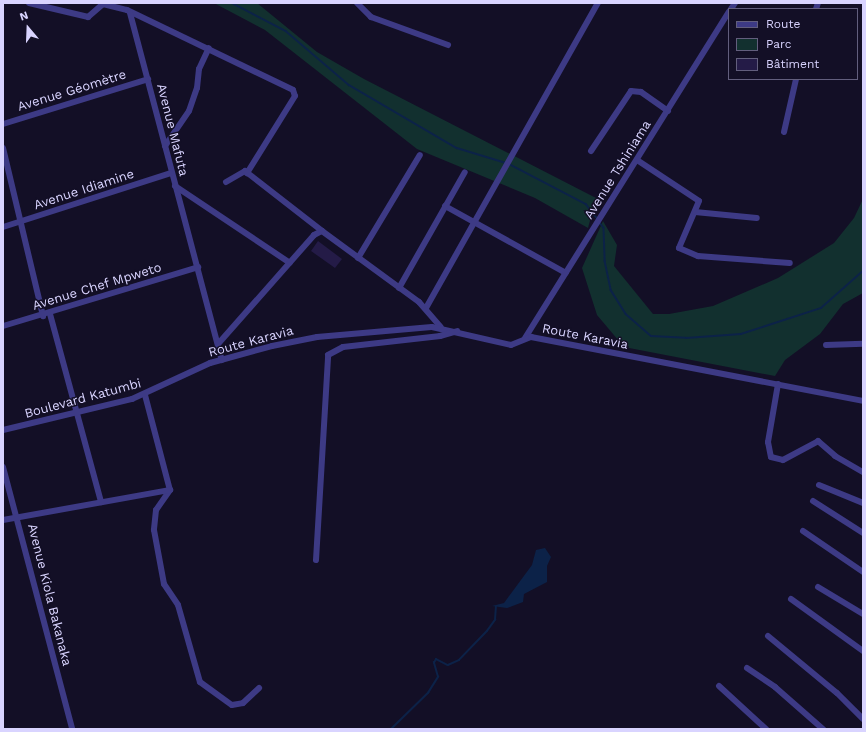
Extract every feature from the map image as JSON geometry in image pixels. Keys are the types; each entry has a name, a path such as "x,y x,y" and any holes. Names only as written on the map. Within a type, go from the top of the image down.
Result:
{"street":[{"path":"29,3 88,17 103,4 130,13 209,48 295,93 276,129 247,172"},
{"path":"357,3 371,17 448,45"},
{"path":"426,308 598,3"},
{"name":"Avenue Mafuta","path":"130,13 171,173 198,267 222,360"},
{"name":"Avenue Tshiniama","path":"525,338 728,14"},
{"path":"165,146 189,111 197,88 199,69 209,48"},
{"name":"Avenue Géomètre","path":"3,124 148,79"},
{"path":"784,132 796,80"},
{"path":"591,152 631,91 641,92 668,111"},
{"path":"3,148 43,316"},
{"path":"358,258 420,155"},
{"path":"637,160 698,200 695,212 678,245 680,249 698,256 790,263"},
{"path":"226,182 240,171 247,172 322,231 426,308 441,327"},
{"path":"398,288 465,172"},
{"name":"Avenue Idiamine","path":"3,227 20,223 171,173"},
{"path":"175,186 290,263"},
{"path":"445,206 566,272"},
{"path":"695,212 757,218"},
{"path":"218,344 290,263 322,231"},
{"name":"Avenue Chef Mpweto","path":"3,326 50,314 198,267"},
{"path":"50,314 80,413 101,502"},
{"name":"Route Karavia","path":"166,384 222,360 317,337 441,327 511,345 525,338 537,338 727,377 778,384 863,401"},
{"path":"532,328 537,338"},
{"path":"316,560 328,355 343,347 440,336 457,331"},
{"path":"826,345 863,344"},
{"name":"Boulevard Katumbi","path":"3,430 80,413 145,395 166,384"},
{"path":"778,384 768,442 771,457 783,460 818,441 835,456 863,472"},
{"path":"145,395 170,490 156,510 154,530 164,584 178,605 200,682 232,706 243,703 259,688"},
{"name":"Avenue Kiola Bakanaka","path":"3,467 18,517 72,729"},
{"path":"819,485 863,503"},
{"path":"3,520 170,490"},
{"path":"812,501 863,533"},
{"path":"803,531 863,572"},
{"path":"818,587 863,614"},
{"path":"791,599 863,651"},
{"path":"768,636 837,693 863,719"},
{"path":"747,668 775,687 823,729"},
{"path":"719,686 766,729"}],"green space":[{"path":"214,3 257,3 317,52 364,79 596,198 588,228 535,198 417,149 265,30"},
{"path":"863,199 863,293 843,304 820,334 785,360 775,376 624,347 597,315 582,268 603,221 617,245 614,266 653,314 669,314 713,306 778,278 834,243 854,218"}],"water":[{"path":"545,548 551,557 547,566 547,582 524,594 523,602 507,608 492,606 504,603 532,565 536,550"}],"building":[{"path":"318,241 342,259 335,268 311,251"}],"waterway":[{"path":"232,3 286,31 349,85 457,148 506,163"},
{"path":"509,164 586,204 597,218"},
{"path":"600,223 604,228 605,261 611,290 626,314 651,336 686,338 741,334 821,308 863,271"},
{"path":"391,729 428,693 438,677 434,663 436,659 448,665 459,660 487,631 495,620 496,607"}]}
